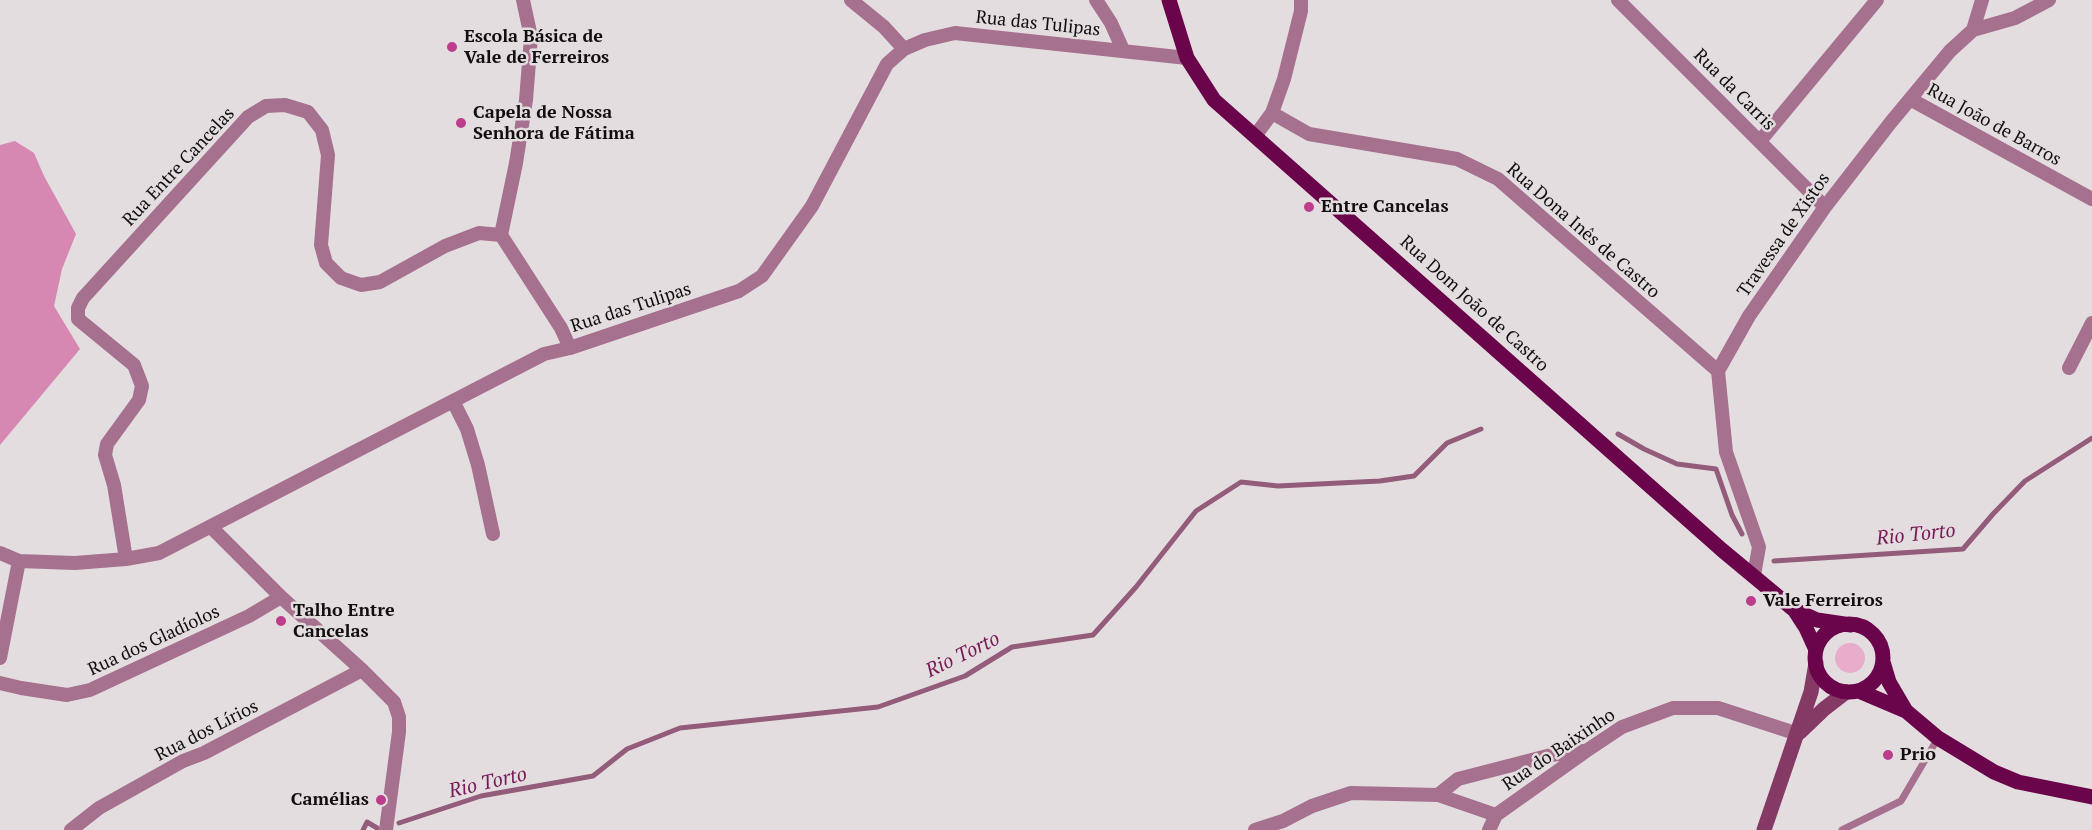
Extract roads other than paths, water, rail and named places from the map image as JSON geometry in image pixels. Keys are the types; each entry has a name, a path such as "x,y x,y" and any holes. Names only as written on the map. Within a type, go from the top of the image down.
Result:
{"main road":[{"name":"Rua Dom João de Castro","path":"1169,0 1187,58 1214,100 1722,550 1793,609 1806,628 1816,656"},
{"name":"Rua Dom João de Castro","path":"1793,609 1817,620 1851,625"},
{"path":"1767,829 1815,680 1816,656 1824,635 1840,626 1862,627 1871,633 1878,641 1882,651 1889,682 1906,711 1938,738 2006,778 2092,797"},
{"path":"1816,656 1819,675 1831,687 1906,711"},
{"path":"1798,734 1824,709 1874,682 1883,662"}],"street":[{"path":"523,0 531,37 526,100 501,235 561,328 570,348"},
{"path":"851,0 884,27 904,49"},
{"path":"1096,0 1111,23 1123,50"},
{"path":"1255,136 1272,113 1284,79 1301,11 1301,0"},
{"name":"Rua da Carris","path":"1618,0 1825,207"},
{"path":"1760,141 1877,0"},
{"path":"1973,30 1982,0"},
{"name":"Travessa de Xistos","path":"1718,371 1749,316 1825,207 1950,51 1973,30 2015,18 2049,0"},
{"name":"Rua das Tulipas","path":"0,553 20,561 75,563 126,559 159,553 544,354 570,348 740,291 762,276 812,206 887,64 904,49 925,39 955,33 1187,58"},
{"name":"Rua João de Barros","path":"1910,99 2092,199"},
{"name":"Rua Entre Cancelas","path":"126,559 114,485 105,455 107,444 139,400 142,386 134,364 78,319 78,308 83,298 248,117 266,106 285,105 308,112 322,130 328,155 321,245 326,263 341,278 361,285 380,282 445,246 479,233 501,235"},
{"name":"Rua Dona Inês de Castro","path":"1272,113 1309,134 1457,159 1498,179 1718,371"},
{"path":"2069,368 2092,323"},
{"path":"1718,371 1726,452 1759,547 1754,575"},
{"path":"453,401 467,429 478,465 493,534"},
{"path":"211,527 281,597 394,702 399,717 399,732 386,830"},
{"path":"0,658 20,561"},
{"name":"Rua dos Gladíolos","path":"0,683 67,695 90,690 249,616 281,597"},
{"name":"Rua dos Lírios","path":"71,830 99,808 183,760 223,743 362,670"},
{"name":"Rua do Baixinho","path":"1489,830 1496,814 1622,727 1673,708 1718,708 1798,734"},
{"path":"1438,795 1458,778 1551,755 1586,751"},
{"path":"1255,830 1283,821 1312,806 1351,793 1438,795 1496,814"}],"lane":[{"path":"1842,830 1901,801 1938,738"}],"waterway":[{"name":"Rio Torto","path":"399,823 481,796 593,776 627,749 680,728 878,707 965,676 1012,647 1093,635 1136,587 1196,511 1241,482 1278,486 1380,481 1414,476 1447,443 1481,429"},
{"name":"Rio Torto","path":"1618,434 1677,464 1716,469 1732,515 1742,534"},
{"name":"Rio Torto","path":"1774,561 1963,549 2025,481 2092,438"},
{"name":"Rio Torto","path":"363,830 367,822 377,828"}],"place":[{"name":"Escola Básica de Vale de Ferreiros","path":"452,47"},
{"name":"Capela de Nossa Senhora de Fátima","path":"461,123"},
{"name":"Entre Cancelas","path":"1309,207"},
{"name":"Vale Ferreiros","path":"1751,601"},
{"name":"Talho Entre Cancelas","path":"281,621"},
{"name":"Prio","path":"1888,755"},
{"name":"Camélias","path":"381,800"}]}
